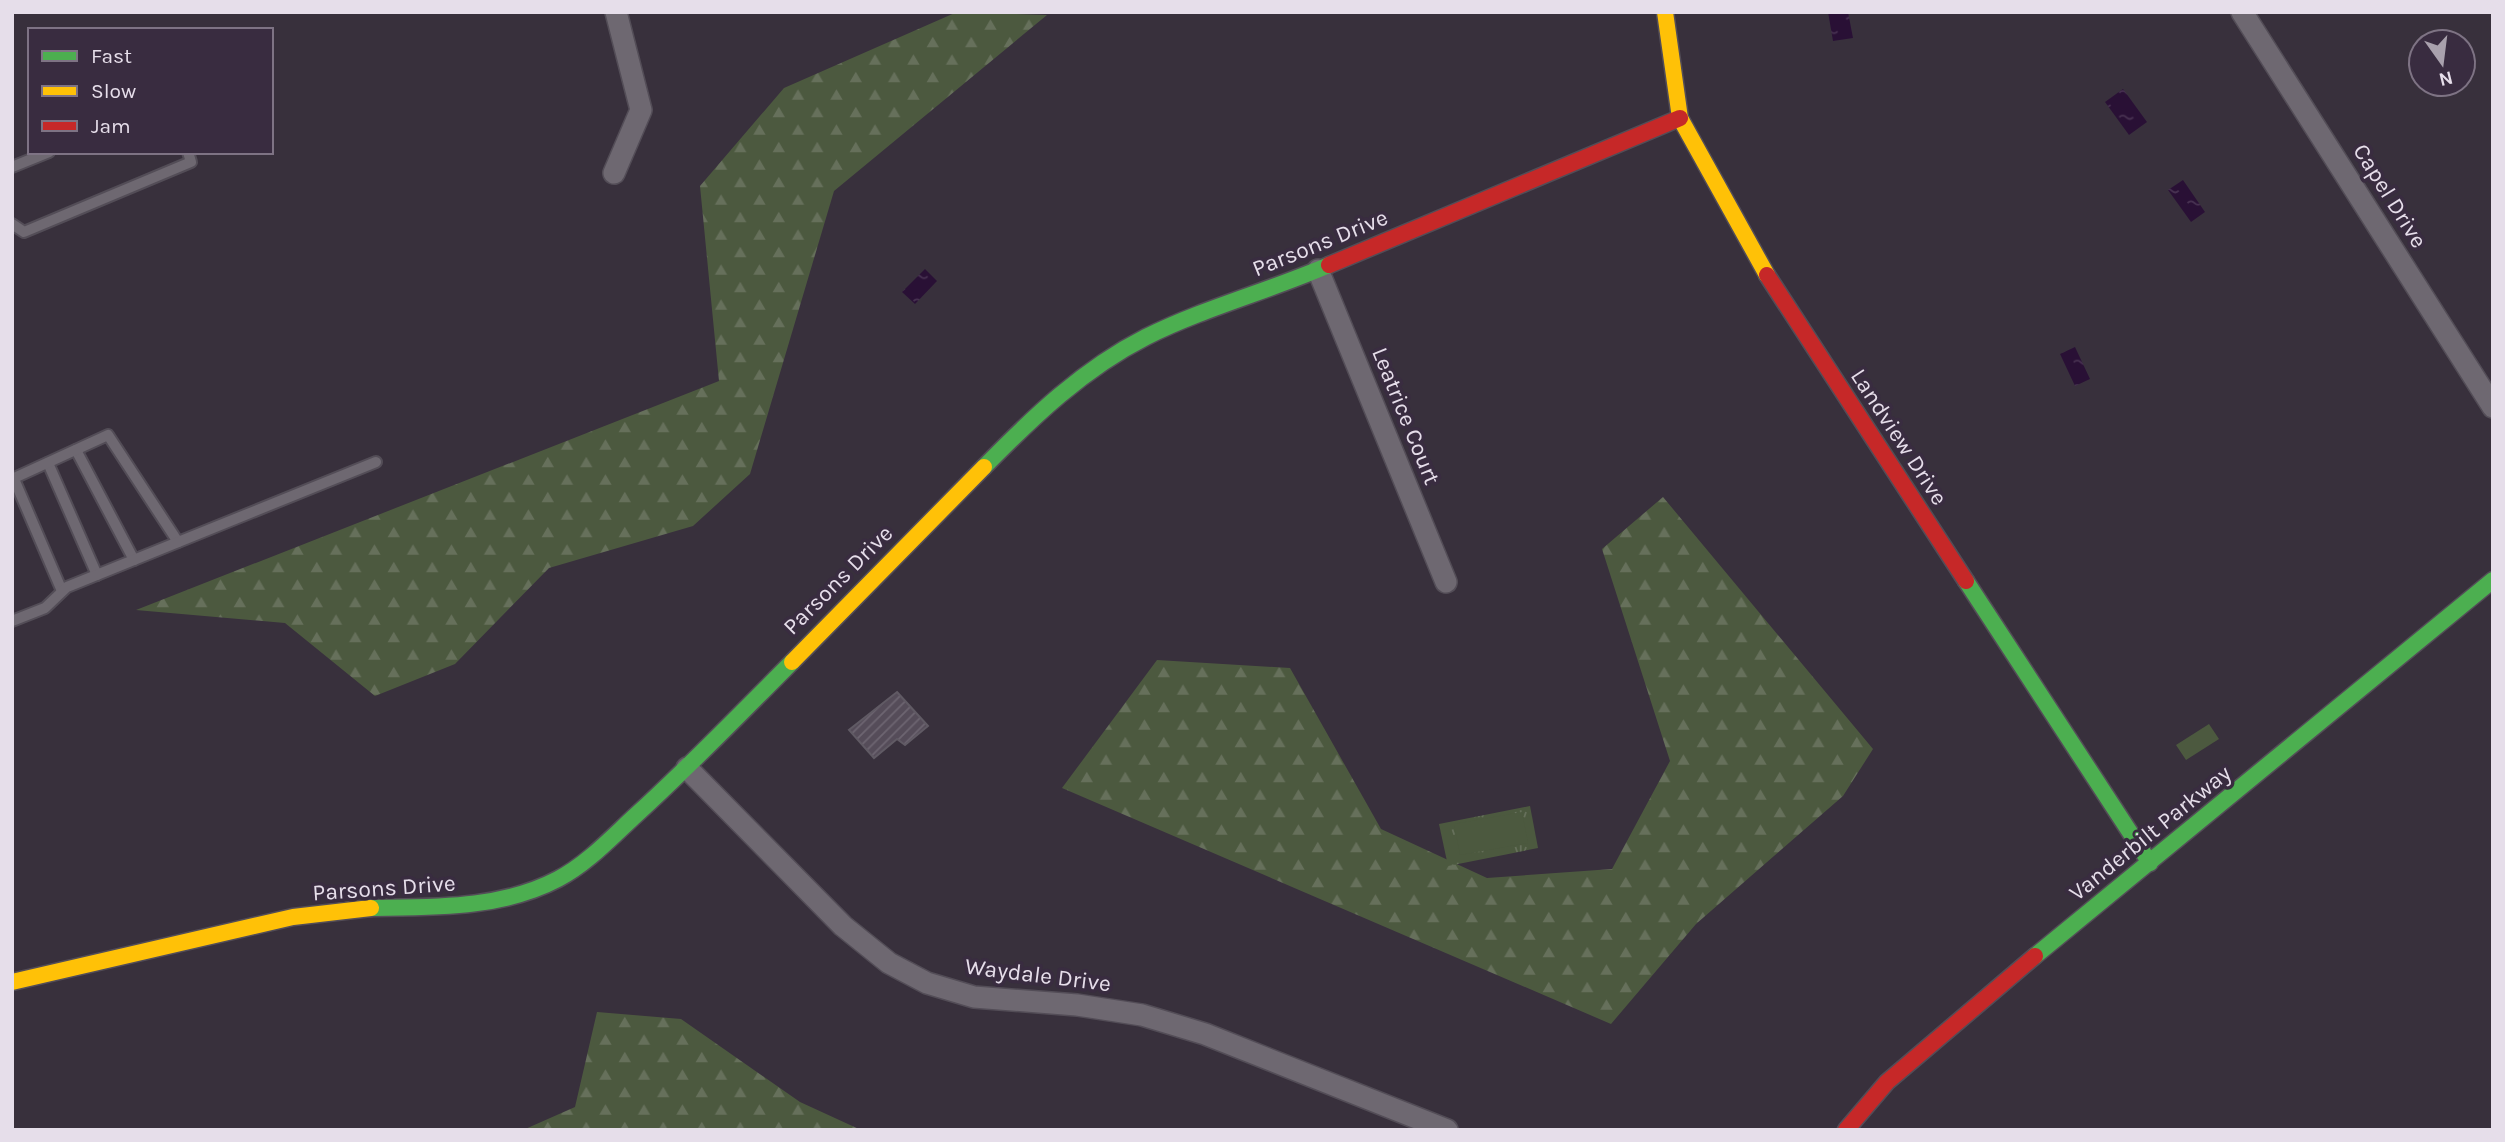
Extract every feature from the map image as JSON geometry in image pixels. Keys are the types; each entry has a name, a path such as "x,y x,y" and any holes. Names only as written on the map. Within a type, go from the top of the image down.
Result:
{"street":[{"path":"614,173 642,110 616,12"},
{"name":"Landview Drive","path":"1665,12 1680,118 1767,275 2150,863"},
{"name":"Capel Drive","path":"2242,12 2493,407"},
{"name":"Parsons Drive","path":"12,982 293,917 350,908 457,907 511,897 559,879 597,852 687,768 1041,409 1093,369 1146,337 1318,270 1680,118"},
{"name":"Leatrice Court","path":"1318,270 1446,582"},
{"name":"Vanderbilt Parkway","path":"1846,1130 1887,1083 1970,1009 2493,580"},
{"name":"Waydale Drive","path":"687,768 843,926 889,963 927,983 974,997 1077,1004 1142,1015 1205,1034 1447,1130"}],"lane":[{"path":"12,167 45,154"},
{"path":"12,224 24,232 191,162 189,154"},
{"path":"62,591 13,479 108,435 178,542"},
{"path":"76,450 134,560"},
{"path":"12,621 45,608 62,591 97,575 376,462"},
{"path":"48,463 97,575"}],"green space":[{"path":"957,12 1047,15 834,191 750,474 693,526 549,568 455,664 375,696 285,623 136,610 719,381 700,186 784,88"},
{"path":"1663,497 1873,749 1843,796 1696,924 1611,1024 1062,788 1157,660 1290,668 1381,829 1487,878 1612,869 1670,761 1602,549"},
{"path":"2209,724 2219,739 2186,760 2176,745"},
{"path":"1530,806 1538,848 1448,866 1439,824"},
{"path":"1522,812 1528,843 1460,855 1454,824"},
{"path":"597,1012 681,1019 800,1102 861,1130 523,1130 575,1107"}],"water":[{"path":"1828,12 1848,12 1853,38 1833,41"},
{"path":"2123,89 2147,122 2129,135 2105,102"},
{"path":"2183,180 2205,212 2191,222 2168,190"},
{"path":"925,269 937,281 915,304 902,292"},
{"path":"2075,347 2090,379 2075,386 2060,354"}],"building":[{"path":"897,692 928,726 905,745 897,739 874,758 849,730"}],"traffic: fast":[{"path":"984,467 1060,395 1123,350 1191,317 1329,265"},
{"path":"2035,956 2493,580"},
{"path":"1966,581 2150,863"},
{"path":"371,908 443,906 490,901 536,889 569,873 599,850 715,740 792,662"}],"traffic: slow":[{"path":"1665,12 1680,118 1767,275"},
{"path":"792,662 984,467"},
{"path":"12,982 293,917 371,908"}],"traffic: jam":[{"path":"1329,265 1680,118"},
{"path":"1767,275 1966,581"},
{"path":"1846,1130 1887,1082 2035,956"}]}
